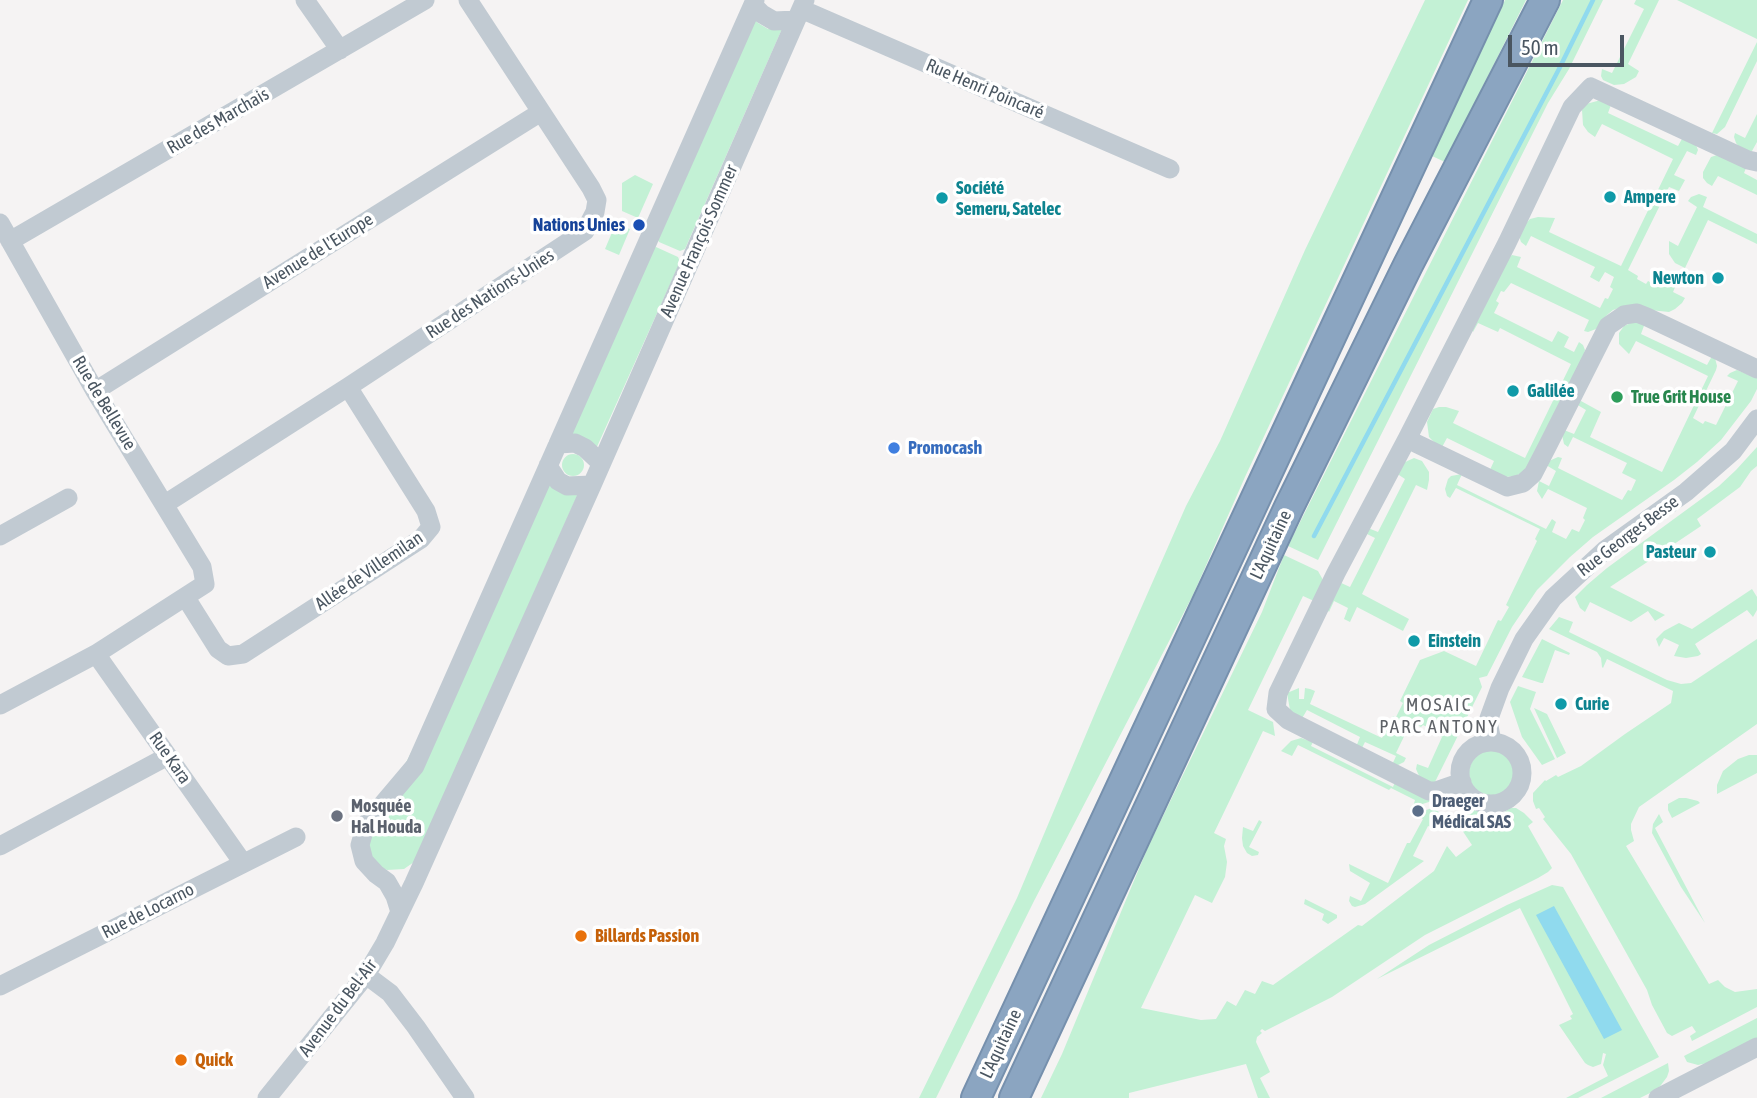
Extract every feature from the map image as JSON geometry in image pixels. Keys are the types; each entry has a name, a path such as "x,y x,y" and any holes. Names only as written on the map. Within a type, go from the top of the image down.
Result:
{"highway":[{"name":"L'Aquitaine","path":"976,1098 1488,0"},
{"name":"L'Aquitaine","path":"1014,1098 1289,507 1408,265 1545,0"}],"street":[{"path":"305,0 340,50"},
{"name":"Rue des Marchais","path":"10,241 425,0"},
{"name":"Rue des Nations-Unies","path":"165,504 585,232 595,212 597,200 591,188 468,0"},
{"path":"400,912 395,896 364,861 360,845 366,824 415,766 754,2"},
{"name":"Rue Henri Poincaré","path":"754,2 762,15 774,21 802,6 1170,169"},
{"name":"Avenue François Sommer","path":"601,463 802,6"},
{"path":"1462,782 1429,791 1288,720 1276,709 1278,693 1336,573 1507,243 1572,107 1591,87 1757,162"},
{"name":"Avenue de l'Europe","path":"95,391 541,112"},
{"name":"Rue de Bellevue","path":"0,222 95,391 202,567 205,584 186,598"},
{"path":"1407,439 1507,486 1523,483 1532,474 1548,445 1608,326 1624,315 1637,313 1757,369"},
{"name":"Allée de Villemilan","path":"186,598 218,649 228,656 243,654 421,539 431,527 426,511 348,387"},
{"name":"Rue Georges Besse","path":"1493,742 1488,721 1500,688 1524,639 1553,598 1605,550 1686,492 1734,451 1757,419"},
{"path":"400,912 601,463 585,448 575,443 558,444"},
{"path":"548,466 558,481 566,486 592,485"},
{"path":"0,536 68,498"},
{"path":"0,705 96,654 186,598"},
{"name":"Rue Kara","path":"96,654 243,863"},
{"path":"1493,742 1502,744 1517,755 1521,763 1523,772 1519,788 1506,800 1497,803 1478,801 1470,795 1462,782 1461,766 1469,751 1476,746 1493,742"},
{"path":"0,846 168,756"},
{"name":"Rue de Locarno","path":"0,986 296,837"},
{"path":"381,878 411,872 424,860"},
{"path":"381,878 414,883"},
{"name":"Avenue du Bel-Air","path":"267,1098 366,975 400,912"},
{"path":"366,975 390,993 466,1098"},
{"path":"1658,1098 1757,1047"}],"green space":[{"path":"1425,0 1468,0 1245,477 1193,595 1034,901 936,1098 919,1098 1017,898 1186,506 1220,441 1305,250"},
{"path":"1505,0 1526,0 1445,162 1432,156"},
{"path":"1563,0 1603,0 1569,69 1548,103 1318,560 1288,546"},
{"path":"1636,0 1659,0 1628,64 1639,71 1636,77 1624,84 1614,85 1603,80 1602,69 1612,73 1644,9 1634,4"},
{"path":"1677,0 1757,0 1757,39"},
{"path":"753,17 768,29 782,29 685,249 680,251 659,242 656,237"},
{"path":"1757,42 1757,61 1725,127 1717,134 1712,133"},
{"path":"1601,100 1612,102 1608,113 1678,146 1683,137 1696,145 1696,155 1687,151 1674,175 1685,180 1679,191 1669,187 1628,270 1646,284 1648,281 1658,286 1664,276 1654,271 1658,270 1677,283 1673,292 1685,298 1669,312 1622,307 1613,310 1596,329 1588,332 1584,331 1589,320 1511,283 1504,292 1501,291 1494,313 1552,342 1558,331 1569,337 1564,347 1574,352 1579,342 1585,350 1532,461 1522,473 1506,477 1489,472 1494,461 1447,438 1441,449 1429,437 1427,422 1433,409 1446,407 1459,411 1453,423 1525,458 1571,364 1500,328 1498,332 1478,323 1473,332 1507,259 1512,255 1521,257 1517,267 1600,308 1613,289 1610,287 1614,277 1605,272 1599,282 1590,277 1595,267 1531,236 1526,246 1519,236 1530,219 1555,218 1549,232 1621,266 1673,159 1602,124 1595,137 1588,132 1583,125 1582,110 1586,104"},
{"path":"1757,114 1757,142 1752,151 1747,151 1736,143 1735,133 1745,138"},
{"path":"1717,155 1746,168 1744,173 1757,180 1757,195 1718,176 1712,186 1707,183 1703,172 1711,157"},
{"path":"635,175 653,184 638,218 622,211 622,183"},
{"path":"1699,194 1707,197 1703,207 1757,234 1757,244 1708,220 1685,268 1675,263 1669,254 1669,241 1678,246 1697,207 1688,201"},
{"path":"616,223 630,229 619,255 605,249"},
{"path":"656,247 678,257 680,262 596,449 571,436 651,249"},
{"path":"1633,322 1645,323 1641,334 1707,365 1712,356 1715,358 1716,370 1693,418 1703,424 1705,421 1716,425 1738,381 1727,376 1730,373 1737,370 1757,378 1757,389 1751,401 1721,440 1674,480 1593,537 1537,590 1512,627 1487,676 1479,678 1482,687 1434,784 1420,778 1416,769 1417,764 1428,768 1442,737 1423,725 1421,727 1411,722 1396,753 1406,758 1396,766 1392,765 1396,756 1365,742 1361,750 1356,747 1360,737 1307,710 1301,720 1290,710 1287,693 1299,688 1299,699 1304,699 1305,688 1315,691 1310,704 1382,738 1403,703 1400,701 1420,660 1444,651 1476,666 1498,620 1501,621 1509,607 1506,605 1537,541 1535,539 1540,529 1456,488 1450,498 1445,489 1451,476 1462,474 1457,485 1546,529 1552,519 1556,522 1552,532 1566,539 1572,529 1579,532 1587,508 1548,489 1542,499 1537,491 1539,481 1549,486 1556,471 1546,465 1549,461 1562,458 1558,468 1622,500 1628,490 1631,491 1636,480 1622,473 1627,463 1573,437 1568,447 1564,444 1564,430 1574,434 1586,410 1576,404 1581,401 1601,412 1590,437 1662,472 1708,376 1636,341 1629,354 1619,344 1619,333 1624,326"},
{"path":"1757,447 1757,466 1740,487 1697,519 1701,526 1610,587 1665,615 1655,621 1648,611 1631,622 1590,602 1585,612 1580,608 1575,597 1587,585 1719,486"},
{"path":"573,454 581,457 584,465 581,473 573,476 565,473 562,465 565,457"},
{"path":"1414,458 1422,461 1429,472 1427,490 1416,485 1362,594 1409,619 1403,631 1357,607 1350,622 1344,619 1348,608 1334,601 1329,612 1327,609 1339,582 1350,587 1375,538 1365,533 1368,528 1378,532 1405,479 1396,473 1403,463"},
{"path":"548,481 578,494 414,862 404,869 381,868 369,854 368,838"},
{"path":"1284,555 1318,571 1323,580 1314,601 1303,596 1248,710 1273,722 1275,736 1263,731 1214,833 1226,839 1225,877 1212,903 1195,895 1141,1008 1201,1020 1216,1019 1227,1001 1236,1006 1245,990 1255,994 1262,981 1273,985 1358,925 1362,926 1434,871 1447,846 1456,857 1472,845 1458,824 1464,810 1469,808 1498,817 1510,808 1524,813 1533,822 1528,826 1552,868 1538,878 1425,935 1332,997 1265,1031 1262,1029 1256,1042 1270,1072 1260,1078 1270,1098 1258,1098 1246,1064 1129,1093 1129,1098 1041,1098 1148,847 1262,612"},
{"path":"1752,589 1757,597 1757,610 1753,617 1747,610 1695,644 1701,654 1698,656 1674,656 1679,645 1664,638 1659,647 1656,639 1664,631 1679,623 1692,629"},
{"path":"1559,617 1573,622 1569,632 1667,680 1681,684 1691,683 1757,639 1757,724 1639,807 1631,824 1634,841 1626,846 1709,984 1718,980 1735,992 1757,989 1757,1007 1692,1041 1690,1036 1696,1032 1692,1026 1672,1036 1667,1033 1647,990 1571,854 1543,819 1545,817 1539,808 1536,809 1533,801 1533,793 1545,780 1581,766 1671,703 1673,691 1607,659 1603,668 1597,652 1549,629"},
{"path":"1542,639 1570,653 1569,655 1555,650 1541,683 1522,677"},
{"path":"1518,686 1536,692 1530,709 1555,759 1542,765 1522,737 1510,702"},
{"path":"1534,708 1547,714 1566,753 1557,758"},
{"path":"1301,738 1313,742 1311,746 1393,787 1395,782 1432,800 1449,804 1450,809 1432,801 1413,807 1415,800 1298,745 1292,756 1281,751 1291,741"},
{"path":"1492,750 1508,757 1515,773 1508,789 1492,796 1476,789 1469,773 1476,757"},
{"path":"1757,755 1757,773 1717,794 1717,785 1723,771 1738,759"},
{"path":"1679,798 1700,803 1672,818 1668,804"},
{"path":"1432,808 1446,816 1439,830 1428,826 1413,856 1424,861 1365,904 1352,906 1350,896 1361,901 1370,883 1350,871 1349,864 1388,883 1407,843 1410,843 1423,819 1415,814"},
{"path":"1659,814 1663,822 1655,828 1705,923 1681,887 1652,833 1653,824"},
{"path":"1259,820 1262,822 1249,847 1259,852 1258,855 1252,856 1243,846 1243,827 1253,831"},
{"path":"1552,885 1563,887 1659,1057 1578,1098 1566,1098 1608,1076 1603,1065 1606,1054 1603,1053 1601,1064 1593,1067 1588,1065 1559,1025 1572,1019 1570,1016 1573,1014 1520,908 1377,979 1429,945"},
{"path":"1305,899 1337,915 1337,918 1328,924 1322,920 1324,914 1304,904"},
{"path":"1757,1018 1757,1039 1712,1062 1698,1065 1687,1062 1684,1056"},
{"path":"1668,1063 1667,1077 1658,1089 1640,1098 1601,1098"}],"water":[{"path":"1554,906 1622,1030 1604,1039 1536,915"}],"waterway":[{"path":"1314,536 1593,0"}],"place":[{"name":"Ampere","path":"1610,197"},
{"name":"Société Semeru, Satelec","path":"942,198"},
{"name":"Nations Unies","path":"639,225"},
{"name":"Newton","path":"1718,278"},
{"name":"Galilée","path":"1513,391"},
{"name":"True Grit House","path":"1617,397"},
{"name":"Promocash","path":"894,448"},
{"name":"Pasteur","path":"1710,552"},
{"name":"Einstein","path":"1414,641"},
{"name":"Curie","path":"1561,704"},
{"name":"Draeger Médical SAS","path":"1418,811"},
{"name":"Mosquée Hal Houda","path":"337,816"},
{"name":"Billards Passion","path":"581,936"},
{"name":"Quick","path":"181,1060"}],"district":[{"name":"MOSAIC PARC ANTONY","path":"1439,716"}]}
